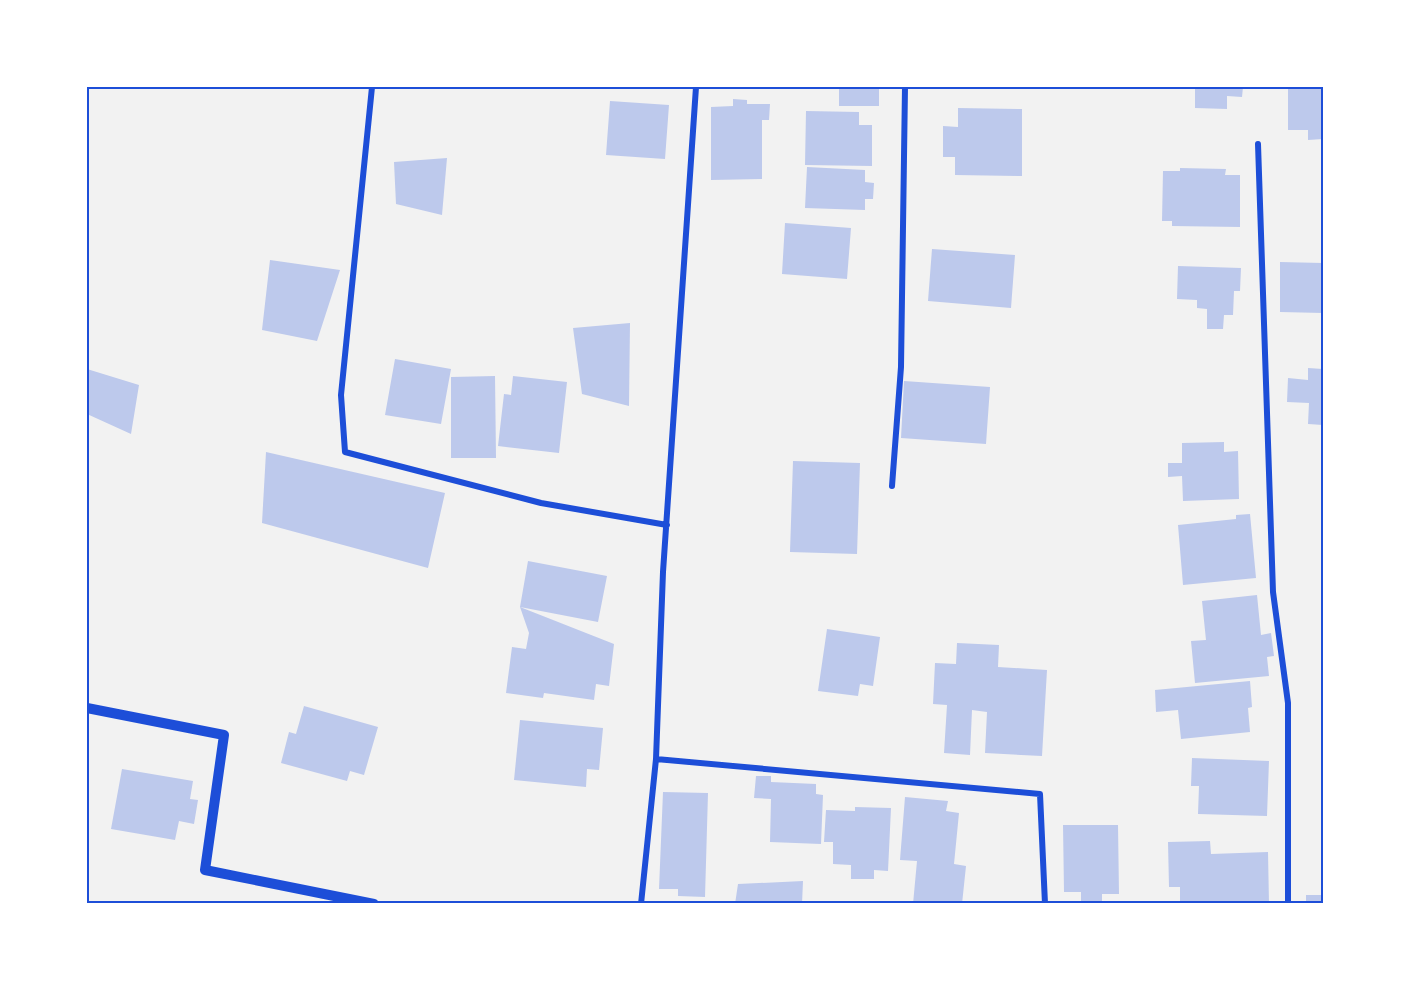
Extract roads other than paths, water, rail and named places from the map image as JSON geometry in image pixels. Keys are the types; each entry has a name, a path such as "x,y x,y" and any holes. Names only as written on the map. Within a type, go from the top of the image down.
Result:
{"street":[{"path":"372,87 341,395 345,452 541,503 666,525"},
{"path":"640,904 656,759 666,525 696,87"},
{"path":"892,486 901,367 904,87"},
{"path":"1258,144 1274,592 1288,703 1288,904"},
{"path":"87,708 224,735 206,870 374,904"},
{"path":"656,759 1040,794 1045,904"}]}
